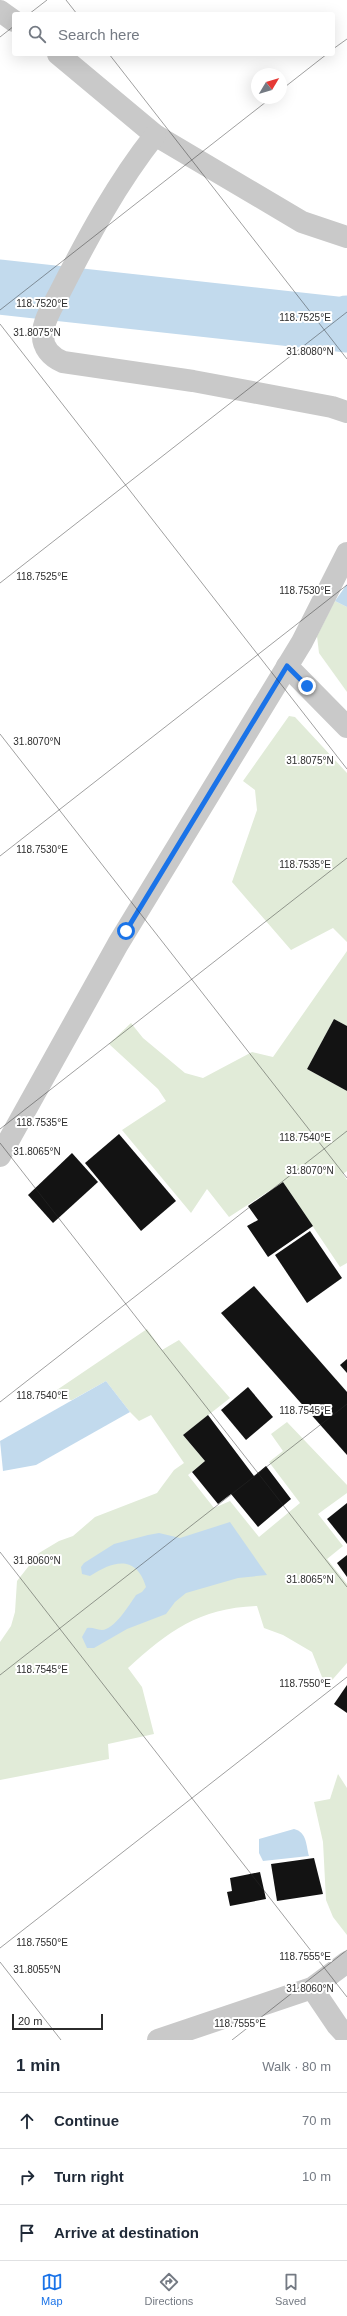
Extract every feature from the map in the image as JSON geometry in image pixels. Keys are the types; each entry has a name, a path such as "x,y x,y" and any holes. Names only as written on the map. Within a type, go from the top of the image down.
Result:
{"street":[{"path":"0,11 12,20"},
{"path":"60,56 155,134 302,222 347,237"},
{"path":"155,134 130,166 77,259 43,327 42,336 44,345 49,352 62,362 193,381 332,407 347,412"},
{"path":"0,1156 118,944 287,666 347,553"},
{"path":"287,666 347,727"},
{"path":"158,2040 312,1988 347,1962"},
{"path":"312,1988 337,2025 347,2036"}],"green space":[{"path":"335,601 347,607 347,692 319,653 317,636"},
{"path":"289,716 295,717 347,773 347,942 333,928 291,950 232,882 257,810 255,790 243,781"},
{"path":"347,951 347,1026 334,1019 307,1069 347,1091 347,1171 343,1174 347,1180 347,1263 340,1267 283,1182 229,1217 207,1189 191,1213 122,1130 166,1101 158,1089 109,1044 131,1023 143,1038 185,1073 203,1078 252,1052 273,1057"},
{"path":"147,1329 162,1350 179,1340 230,1398 183,1435 205,1461 188,1475 214,1508 230,1501 259,1537 300,1503 269,1462 283,1451 271,1434 287,1422 347,1485 347,1493 318,1514 343,1546 327,1559 347,1584 347,1663 326,1687 312,1652 283,1635 264,1628 257,1606 218,1611 186,1624 157,1643 128,1668 142,1687 154,1734 108,1744 109,1759 0,1780 0,1642 11,1626 15,1612 17,1581 39,1553 59,1541 73,1536 95,1517 157,1493 174,1470 184,1463 151,1415 139,1421 130,1412 106,1381 72,1400 45,1398"},
{"path":"338,1774 347,1788 347,1935 333,1917 326,1900 323,1842 314,1802 330,1799"}],"water":[{"path":"347,584 347,607 335,601"},
{"path":"106,1381 130,1412 36,1465 3,1471 0,1441"},
{"path":"230,1522 267,1575 238,1578 186,1593 175,1602 166,1614 127,1629 94,1648 87,1648 82,1637 87,1628 102,1630 112,1626 136,1595 142,1592 146,1587 142,1576 130,1565 115,1564 90,1576 82,1574 81,1567 84,1563 114,1544 159,1533 180,1538"},
{"path":"294,1829 304,1836 309,1856 263,1861 259,1853 259,1839"}],"building":[{"path":"334,1019 347,1026 347,1091 307,1069"},
{"path":"119,1134 176,1201 141,1231 85,1163"},
{"path":"72,1153 98,1182 53,1223 28,1195"},
{"path":"283,1182 313,1226 268,1257 247,1226 258,1220 248,1206"},
{"path":"310,1231 342,1278 307,1303 275,1255"},
{"path":"254,1286 347,1392 347,1455 221,1313"},
{"path":"347,1359 347,1373 340,1365"},
{"path":"248,1387 273,1417 246,1440 221,1410"},
{"path":"208,1415 254,1476 266,1466 291,1499 258,1527 231,1494 218,1504 192,1472 205,1461 183,1435"},
{"path":"347,1503 347,1544 327,1519"},
{"path":"347,1555 347,1577 337,1563"},
{"path":"347,1685 347,1713 334,1704"},
{"path":"314,1858 323,1894 277,1901 271,1864"},
{"path":"260,1872 266,1899 230,1906 227,1892 232,1891 230,1878"}],"waterway":[{"path":"0,287 346,325 347,323"}],"route":[{"path":"126,931 287,666 307,686"}]}
